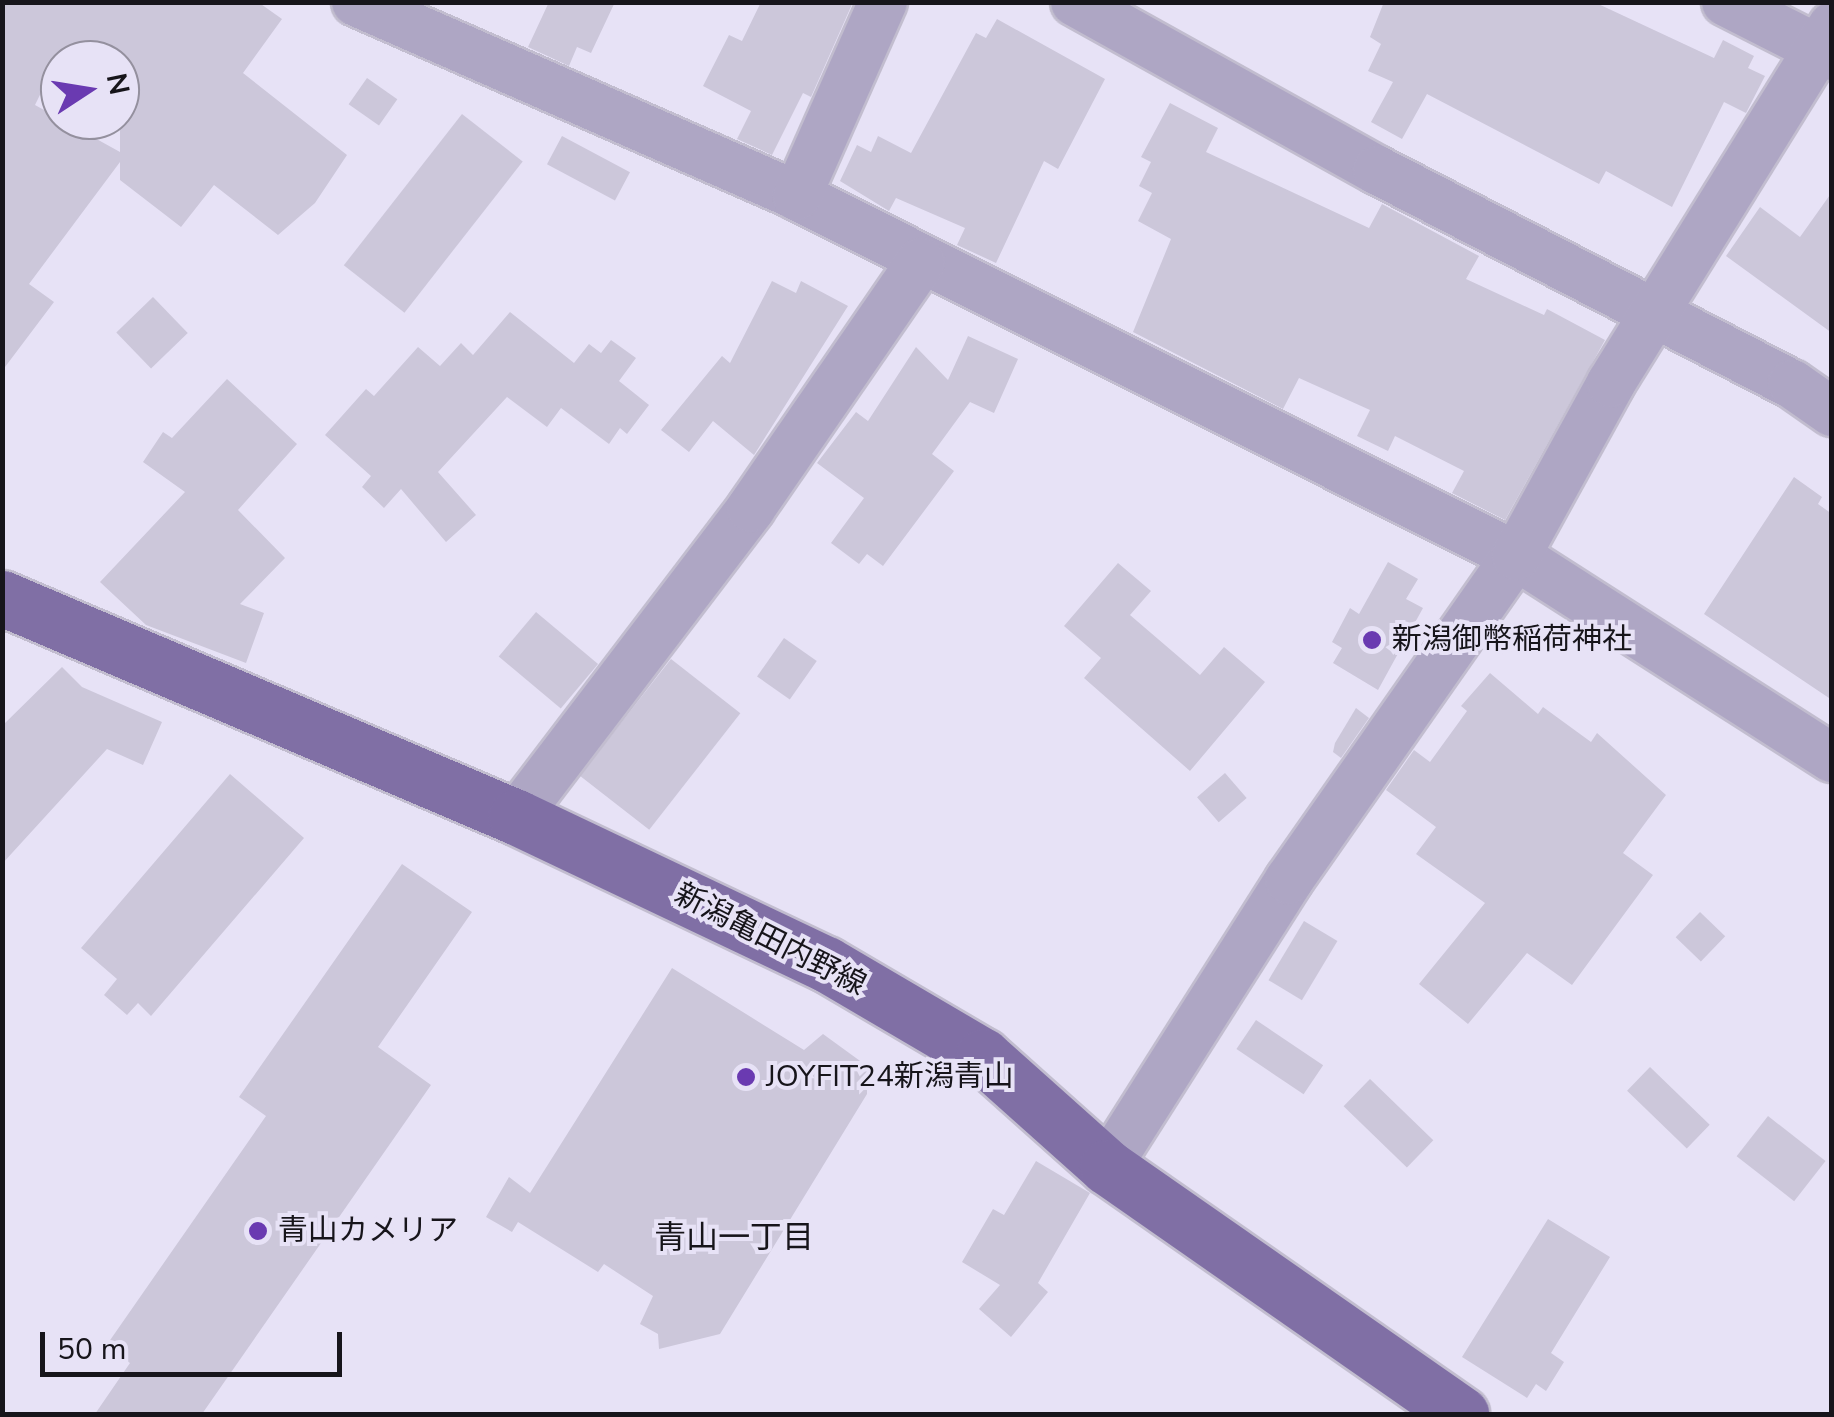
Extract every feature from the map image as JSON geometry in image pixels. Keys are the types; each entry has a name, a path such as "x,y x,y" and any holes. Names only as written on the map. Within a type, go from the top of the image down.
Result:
{"main road":[{"name":"新潟亀田内野線","path":"2,598 516,817 826,964 982,1056 1107,1168 1461,1414"}],"street":[{"path":"356,2 797,196 921,262 1516,556 1832,758"},
{"path":"797,196 883,2"},
{"path":"1075,2 1376,170 1657,311 1832,412"},
{"path":"1107,1168 1290,880 1516,556 1657,311 1827,43 1726,2"},
{"path":"516,817 751,508 921,262"}],"building":[{"path":"2,2 258,2 282,19 243,73 347,155 315,203 278,235 214,185 181,227 120,180 120,162 29,284 54,302 2,371"},
{"path":"549,2 615,2 591,53 577,47 569,66 528,47"},
{"path":"761,2 853,2 811,97 803,93 772,155 737,139 751,111 703,86 729,35 742,41"},
{"path":"1384,2 1594,2 1714,58 1723,40 1754,56 1748,68 1765,76 1746,113 1724,102 1672,207 1606,171 1599,184 1427,94 1402,139 1371,122 1393,82 1368,71 1381,44 1370,37"},
{"path":"997,19 1105,79 1058,169 1044,161 996,263 957,245 965,228 896,198 889,211 840,181 857,145 871,152 878,136 911,153 976,33 986,38"},
{"path":"367,78 397,99 379,125 349,104"},
{"path":"1170,103 1218,128 1206,152 1369,228 1382,204 1479,256 1466,279 1544,315 1547,309 1605,340 1505,520 1452,493 1464,471 1395,436 1388,451 1357,436 1370,410 1299,378 1283,409 1133,332 1171,239 1138,221 1152,193 1139,186 1151,162 1141,157"},
{"path":"462,114 523,161 404,313 344,265"},
{"path":"562,136 630,172 615,200 547,164"},
{"path":"1832,192 1832,333 1726,256 1760,207 1800,237"},
{"path":"772,281 796,293 801,281 848,306 754,455 713,421 689,452 661,430 722,356 730,363"},
{"path":"153,297 188,333 151,368 116,332"},
{"path":"510,312 574,363 589,344 601,353 611,340 636,358 619,381 649,405 627,434 620,428 609,444 561,408 547,427 507,397 438,472 476,515 446,542 401,489 384,508 362,487 371,476 325,435 366,389 374,396 418,347 440,366 461,343 473,355"},
{"path":"968,336 1018,359 994,413 970,402 932,454 954,471 883,566 867,554 859,564 831,543 864,498 817,463 856,412 868,421 916,347 948,380"},
{"path":"227,379 297,444 238,510 285,558 240,604 264,613 246,663 146,625 100,582 185,492 143,462 163,432 172,438"},
{"path":"1794,477 1822,497 1818,504 1832,514 1832,700 1704,614"},
{"path":"1388,562 1418,579 1406,599 1423,608 1378,690 1333,663 1342,648 1332,642 1350,608 1359,614"},
{"path":"1118,563 1151,591 1130,615 1200,675 1224,647 1265,682 1190,771 1084,678 1101,658 1064,626"},
{"path":"536,612 598,664 561,708 499,656"},
{"path":"784,638 817,661 790,699 757,677"},
{"path":"671,659 740,713 649,830 580,776"},
{"path":"62,667 82,687 162,722 143,765 107,749 2,864 2,726"},
{"path":"1490,673 1538,714 1543,707 1591,742 1597,733 1666,795 1623,853 1653,875 1572,985 1527,953 1468,1024 1419,984 1485,903 1416,854 1436,827 1386,790 1414,750 1430,762 1467,711 1461,706"},
{"path":"1356,708 1369,718 1341,758 1333,752 1335,743"},
{"path":"1225,773 1247,798 1219,822 1197,797"},
{"path":"230,774 304,838 151,1016 138,1003 127,1015 104,995 117,979 81,948"},
{"name":"青山カメリア","path":"402,864 472,912 378,1047 431,1085 202,1414 95,1414 130,1363 106,1346 266,1116 239,1097"},
{"path":"1700,912 1725,936 1701,961 1676,937"},
{"path":"1304,921 1337,941 1302,1000 1268,980"},
{"path":"672,968 804,1050 823,1034 867,1066 867,1094 720,1334 659,1349 658,1334 640,1324 653,1296 604,1264 598,1272 518,1222 512,1232 486,1217 509,1177 530,1193"},
{"path":"1256,1020 1323,1065 1304,1094 1236,1049"},
{"path":"1650,1067 1710,1125 1687,1148 1627,1091"},
{"path":"1370,1079 1433,1140 1407,1167 1344,1106"},
{"path":"1768,1116 1826,1161 1794,1201 1737,1156"},
{"path":"1036,1161 1090,1193 1038,1283 1048,1292 1011,1337 979,1309 1000,1285 962,1262 993,1209 1004,1215"},
{"path":"1548,1219 1610,1257 1551,1353 1564,1362 1546,1391 1536,1384 1527,1398 1462,1357"}],"place":[{"name":"新潟御幣稲荷神社","path":"1372,640"},
{"name":"JOYFIT24新潟青山","path":"746,1077"},
{"name":"青山カメリア","path":"258,1231"}],"district":[{"name":"青山一丁目","path":"734,1238"}]}
